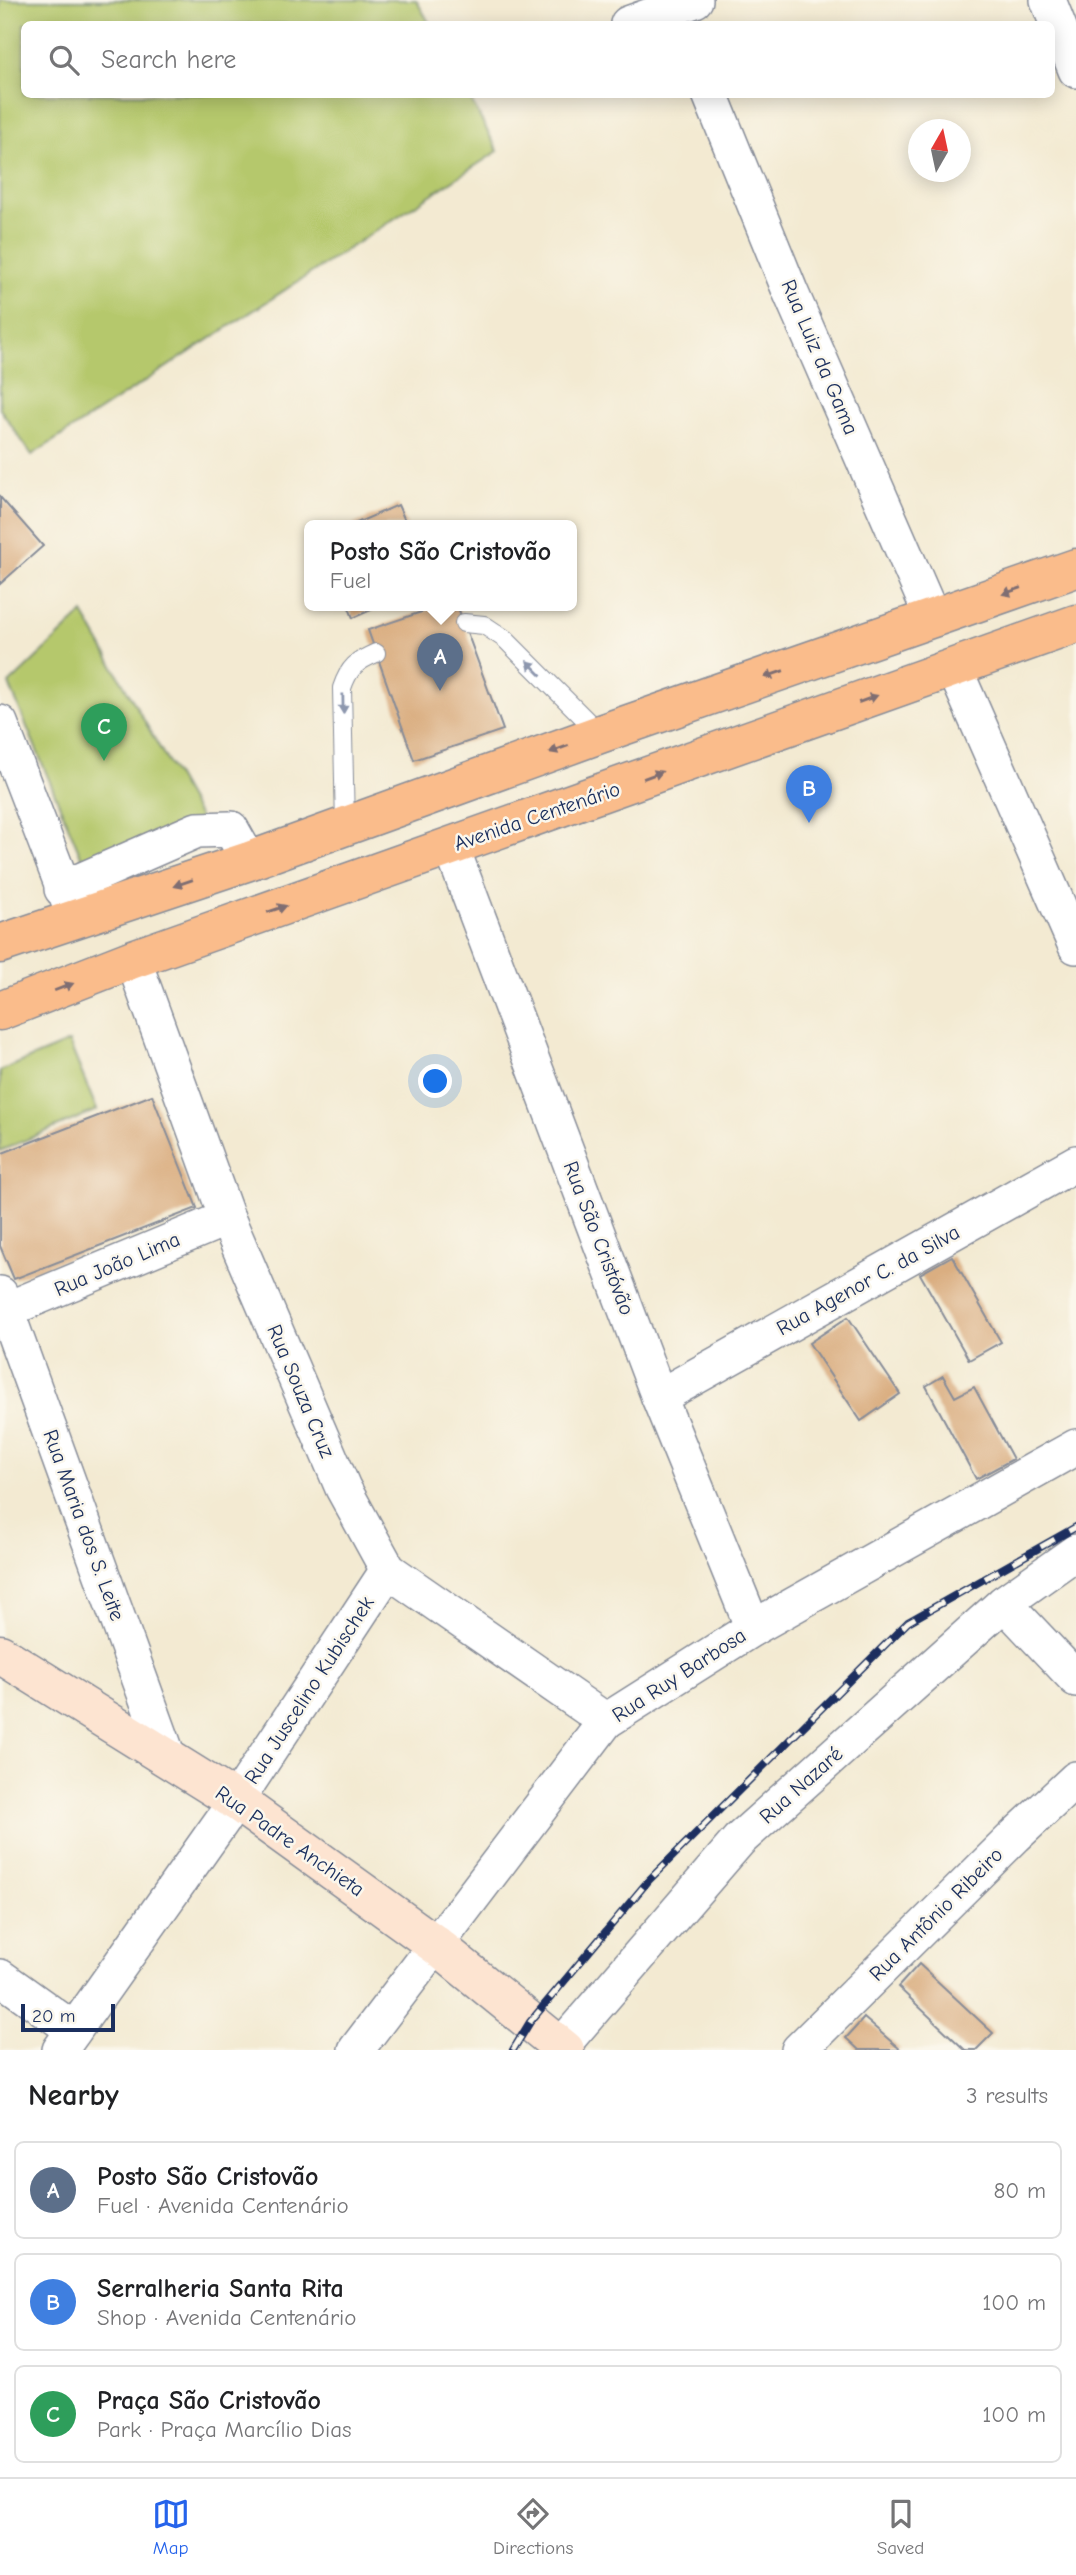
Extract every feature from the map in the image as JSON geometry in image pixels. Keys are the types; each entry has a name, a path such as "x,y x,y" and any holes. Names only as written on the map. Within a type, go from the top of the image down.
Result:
{"main road":[{"path":"0,944 69,904 249,861 600,734 1076,568"},
{"name":"Avenida Centenário","path":"0,1011 133,959 1076,624"},
{"path":"600,734 607,760 610,790"},
{"path":"345,826 373,875"}],"street":[{"path":"1048,0 1076,70"},
{"path":"638,21 681,8"},
{"name":"Rua Luiz da Gama","path":"712,98 790,291 933,619"},
{"path":"954,668 1076,946"},
{"path":"0,723 69,904"},
{"name":"Rua São Cristóvão","path":"451,846 659,1397 753,1628"},
{"name":"Rua Souza Cruz","path":"133,959 227,1218 343,1488 388,1570 606,1721"},
{"name":"Rua Agenor C. da Silva","path":"659,1397 1076,1163"},
{"name":"Rua João Lima","path":"3,1302 227,1218"},
{"name":"Rua Maria dos S. Leite","path":"3,1302 168,1757"},
{"name":"Rua Ruy Barbosa","path":"356,2050 606,1721 753,1628 1076,1447"},
{"name":"Rua Nazaré","path":"561,2049 739,1840 1004,1603 1076,1552"},
{"name":"Rua Juscelino Kubischek","path":"67,2040 236,1801 388,1570"},
{"path":"1004,1603 1076,1679"},
{"name":"Rua Padre Anchieta","path":"0,1654 236,1801 436,1945 561,2049"},
{"name":"Rua Antônio Ribeiro","path":"799,2050 1014,1836 1076,1779"},
{"path":"0,1977 67,2040"}],"lane":[{"path":"464,623 484,625 505,639 600,734"},
{"path":"345,826 342,688 346,674 356,661 376,653"}],"green space":[{"path":"0,0 416,0 428,21 21,21 21,98 470,98 498,151 32,455 0,409"},
{"path":"83,613 211,838 93,885 9,684"},
{"path":"69,1042 97,1110 0,1151 0,1071"}],"building":[{"path":"0,497 43,546 0,584"},
{"path":"398,505 405,520 364,520"},
{"path":"350,611 369,611 353,618"},
{"path":"424,611 459,611 503,730 414,760 368,630"},
{"path":"152,1095 197,1208 14,1279 0,1246 0,1154"},
{"path":"952,1256 1001,1342 969,1360 920,1274"},
{"path":"848,1317 900,1394 861,1421 809,1343"},
{"path":"943,1376 955,1397 974,1387 1013,1459 976,1479 926,1386"},
{"path":"919,1964 993,2033 976,2050 965,2050 898,1987"},
{"path":"864,2018 901,2050 859,2050 846,2038"}],"railway":[{"path":"513,2050 530,2022 649,1880 908,1622 1076,1527"}],"place":[{"name":"Posto São Cristovão","path":"440,691"},
{"name":"Praça São Cristovão","path":"104,761"},
{"name":"Serralheria Santa Rita","path":"809,823"}]}
